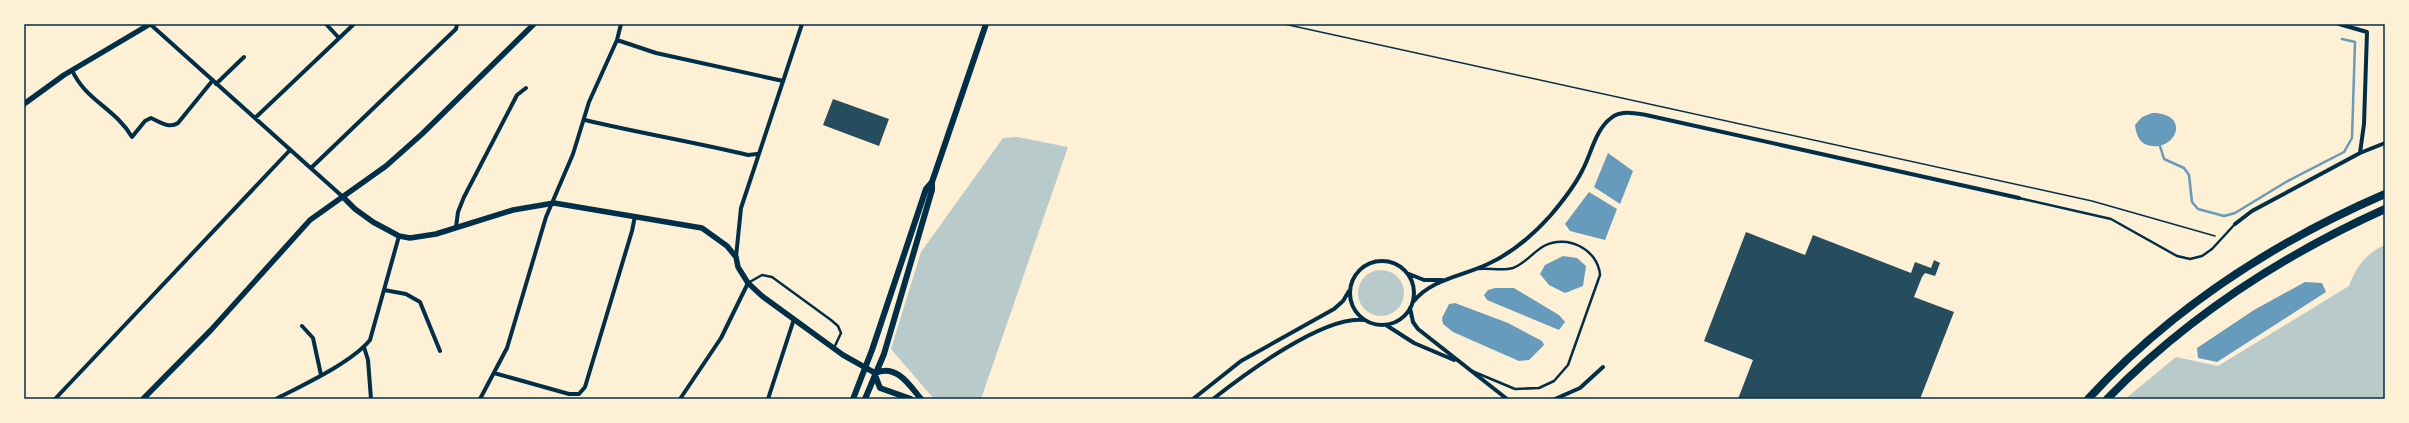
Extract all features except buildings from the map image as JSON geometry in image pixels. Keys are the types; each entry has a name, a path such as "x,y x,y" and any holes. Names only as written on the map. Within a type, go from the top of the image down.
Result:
{"highway":[{"path":"2088,399 2132,354 2213,290 2301,234 2385,194"},
{"path":"2107,399 2157,350 2192,322 2248,283 2299,251 2385,209"}],"main road":[{"path":"865,399 874,373 884,354 932,190 932,182 986,24"},
{"path":"853,399 866,369 926,189 932,182"},
{"path":"874,373 884,369 891,370 907,383 921,399"},
{"path":"874,373 880,388 911,399"}],"street":[{"path":"24,104 72,70 150,24 343,197 355,210 399,236 422,238 513,210 554,203 706,229 725,243 736,257"},
{"path":"326,24 339,38"},
{"path":"254,118 354,24"},
{"path":"311,168 456,29 457,24"},
{"path":"480,399 507,348 546,217 554,203 585,120 596,84 617,40 621,24"},
{"path":"802,24 757,154 741,208 736,257 738,267 748,283 794,319 833,348 874,373"},
{"path":"2339,24 2367,32 2364,124 2360,153"},
{"path":"143,399 211,330 310,220 386,166 422,134 533,25"},
{"path":"617,40 656,53 783,81"},
{"path":"216,84 244,57"},
{"path":"72,70 76,80 89,96 107,109 127,128 132,137 145,121 151,118 166,125 178,123 213,80"},
{"path":"456,227 458,212 464,197 517,95 526,88"},
{"path":"1412,302 1426,290 1447,280 1477,269 1513,250 1549,217 1579,177 1600,130 1614,116 1625,113 1638,114 2019,198"},
{"path":"585,120 632,131 682,139 748,155 757,154"},
{"path":"2235,224 2252,211 2360,153 2385,143"},
{"path":"55,399 290,150"},
{"path":"494,372 569,394 579,394 585,387 632,231 635,216"},
{"path":"276,399 321,375 364,347 373,332 399,236"},
{"path":"1193,399 1241,361 1334,310 1344,301 1356,274 1372,263 1390,262 1406,272 1424,280 1447,280"},
{"path":"1384,325 1402,318 1410,308 1412,302 1412,283 1406,272"},
{"path":"680,399 717,345 748,283"},
{"path":"1350,289 1352,304 1365,320"},
{"path":"384,290 406,294 420,302 440,351"},
{"path":"1410,308 1416,326 1467,369 1506,399"},
{"path":"768,399 794,319"},
{"path":"1213,399 1266,361 1330,325 1348,319 1365,320 1384,325 1414,343 1460,363"},
{"path":"302,326 312,338 321,375"},
{"path":"364,347 368,360 371,399"},
{"path":"1555,399 1580,388 1603,367"},
{"path":"1500,394 1512,399"}],"lane":[{"path":"2019,198 2111,220 2177,256 2190,259 2202,256 2212,249 2235,224"},
{"path":"1467,369 1515,389 1539,388 1554,381 1568,365 1600,275 1599,266 1591,253 1577,244 1568,243 1544,246 1522,263 1512,268 1477,269"},
{"path":"748,283 762,275 772,277 831,320 838,326 841,333 833,348"}],"path":[{"path":"1284,24 2092,201 2215,236"}],"shaded area":[{"path":"1017,137 1068,147 981,399 934,399 891,349 921,252 1003,138"},
{"path":"2385,245 2385,399 2125,399 2176,357 2218,366 2349,286 2362,261 2372,252"},
{"path":"1381,270 1394,274 1400,280 1404,293 1400,306 1394,312 1381,316 1368,312 1362,306 1358,293 1362,280 1368,274"}],"water":[{"path":"2152,113 2165,115 2172,119 2176,125 2172,139 2165,144 2157,146 2147,145 2138,137 2135,125 2142,117"},
{"path":"1608,153 1633,171 1620,204 1594,187"},
{"path":"1589,192 1617,209 1605,240 1570,231 1565,224"},
{"path":"1563,256 1577,258 1586,266 1583,286 1565,293 1549,285 1540,274 1545,265"},
{"path":"2305,282 2322,283 2326,292 2217,362 2198,358 2197,348 2254,310"},
{"path":"1495,288 1514,288 1559,315 1565,322 1559,330 1487,300 1484,295 1488,290"},
{"path":"1455,303 1508,323 1542,341 1544,345 1529,360 1519,361 1453,332 1443,324 1442,318 1449,304"}],"waterway":[{"path":"2160,146 2164,159 2184,168 2189,175 2192,202 2198,209 2224,216 2235,213 2286,182 2344,152 2352,138 2355,42 2342,39"}]}
